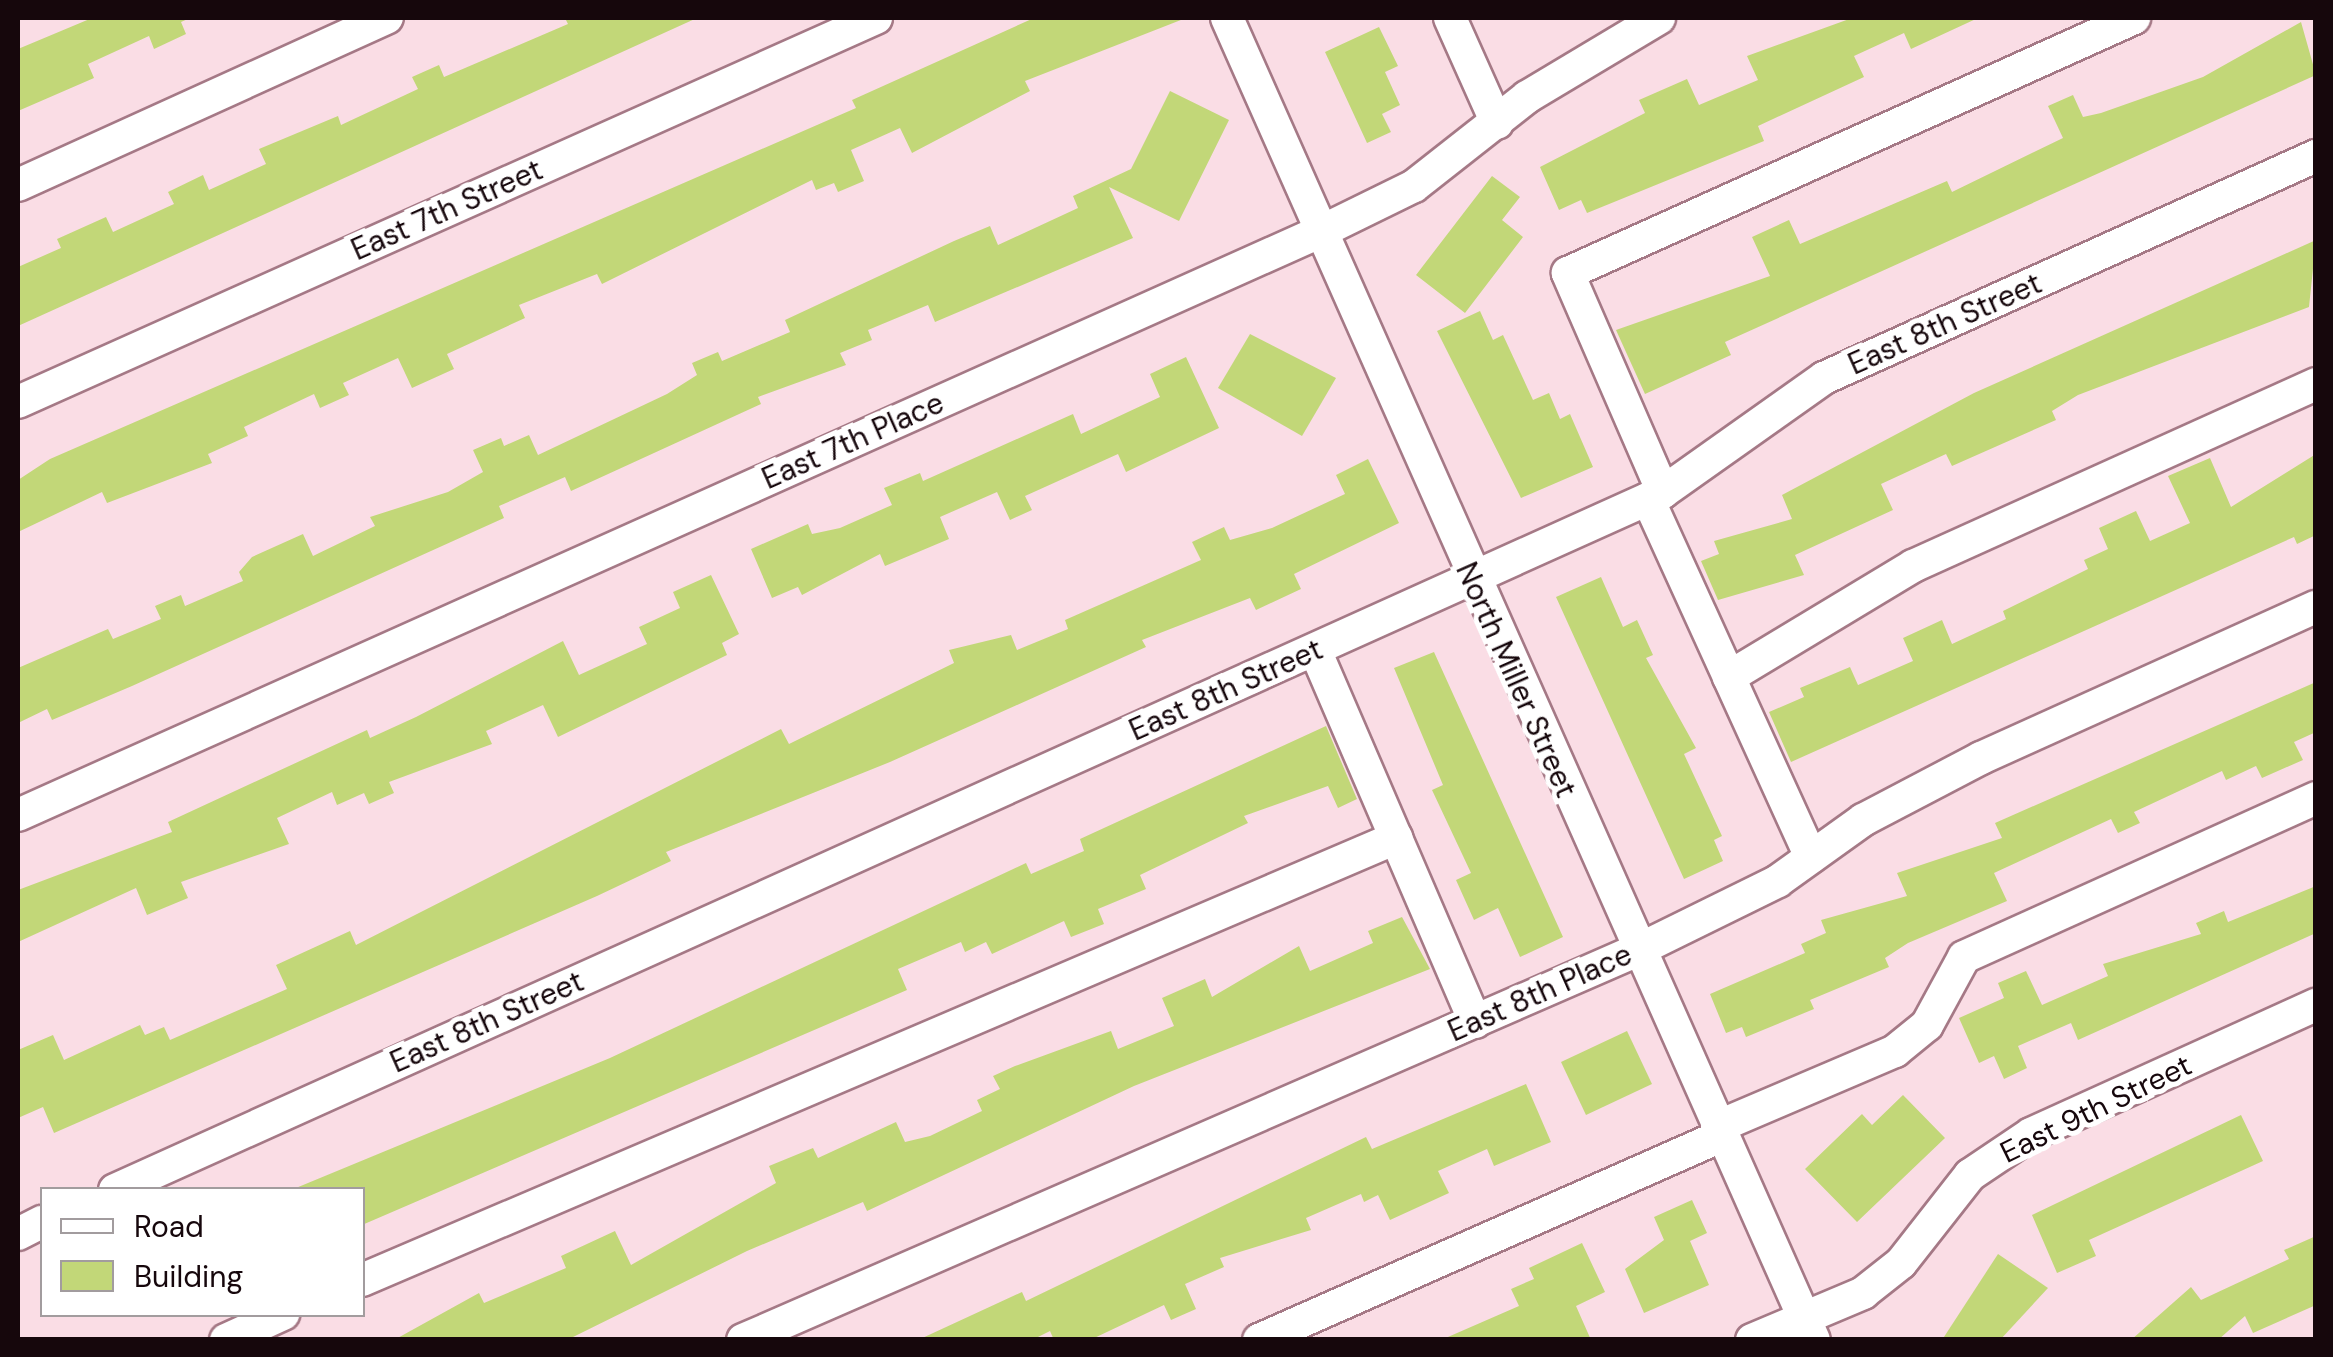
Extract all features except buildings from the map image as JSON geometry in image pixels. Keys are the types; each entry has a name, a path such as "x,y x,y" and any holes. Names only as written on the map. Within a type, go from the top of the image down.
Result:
{"street":[{"path":"18,185 387,18"},
{"name":"East 7th Street","path":"18,402 876,18"},
{"name":"North Miller Street","path":"1227,18 1470,580 1808,1328"},
{"path":"1450,18 1498,124"},
{"name":"East 7th Place","path":"18,816 1322,231 1414,186 1498,124 1660,18"},
{"path":"1811,857 1729,677 1568,273 2134,18"},
{"name":"East 8th Street","path":"123,1187 1656,496 1824,378 2316,156"},
{"path":"1729,677 1913,566 2316,384"},
{"name":"East 8th Place","path":"743,1340 1638,950 1811,857 1981,758 2316,607"},
{"path":"1315,650 1475,1022"},
{"path":"1259,1340 1895,1051 1927,1025 1964,958 2316,798"},
{"path":"365,1279 1396,838"},
{"name":"East 9th Street","path":"1752,1340 1808,1328 1863,1294 1901,1262 1970,1176 2032,1134 2316,1006"},
{"path":"226,1340 276,1317"}]}
